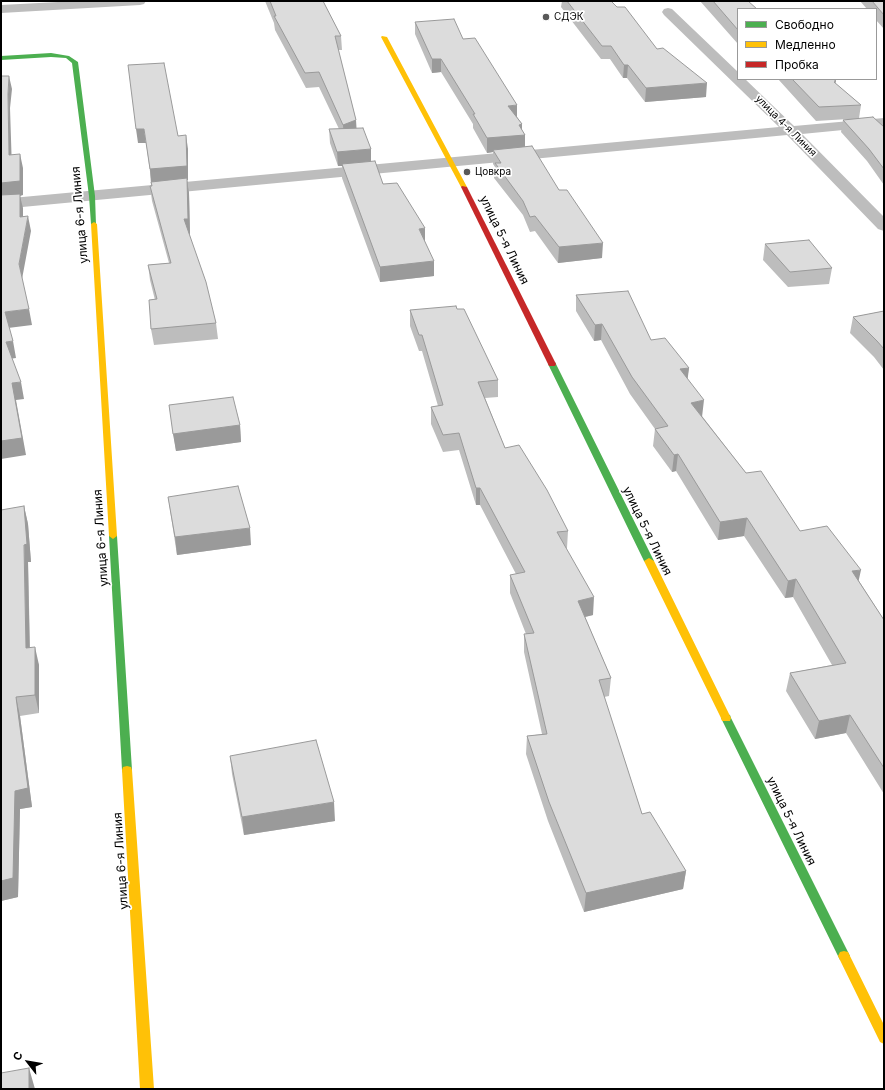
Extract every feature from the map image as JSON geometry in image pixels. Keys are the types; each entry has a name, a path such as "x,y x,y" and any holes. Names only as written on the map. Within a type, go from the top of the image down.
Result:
{"street":[{"path":"1,9 140,1"},
{"name":"улица 4-я Линия","path":"668,12 737,79"},
{"name":"улица 5-я Линия","path":"384,37 452,162 884,1038"},
{"name":"улица 6-я Линия","path":"1,58 52,55 68,57 75,62 92,196 148,1089"},
{"name":"улица 4-я Линия","path":"738,80 790,130 884,226"},
{"path":"1,204 884,122"}],"building":[{"path":"270,1 323,1 341,36 335,36 356,120 343,125 319,72 305,73 274,16 276,16"},
{"path":"567,1 611,1 617,7 625,7 657,49 663,48 707,83 646,88 628,65 624,65 611,46 602,46"},
{"path":"713,1 748,1 756,8 737,8 737,29"},
{"path":"872,1 884,1 884,15"},
{"path":"454,19 463,39 475,38 517,105 508,106 522,124 519,125 525,135 487,138 473,114 475,114 441,59 432,59 415,22"},
{"path":"164,63 178,136 186,135 187,166 150,169 144,129 136,129 128,65"},
{"path":"1,76 9,76 9,155 20,154 20,181 1,183"},
{"path":"793,80 834,80 836,81 834,82 861,105 819,107"},
{"path":"873,117 884,127 884,169 869,149 843,120"},
{"path":"363,128 371,149 337,152 329,129"},
{"path":"532,146 559,190 567,190 603,243 559,247 535,216 530,217 523,201 495,163 501,163 493,150"},
{"path":"375,161 383,184 397,183 425,228 419,229 434,261 380,267 342,164"},
{"path":"187,178 188,219 184,219 206,282 216,323 151,329 149,300 157,299 148,265 171,263 150,186 152,186 151,182"},
{"path":"20,194 20,217 28,216 19,264 29,309 5,312 13,341 6,342 21,382 12,383 22,438 1,441 1,195"},
{"path":"809,240 832,268 790,272 765,244"},
{"path":"628,291 651,340 665,338 689,368 680,369 704,400 691,403 746,473 761,471 800,531 827,526 861,570 852,571 884,620 884,768 850,715 819,721 790,673 846,663 796,579 788,581 747,518 720,522 678,454 674,455 655,429 668,426 632,377 602,324 595,325 576,295"},
{"path":"456,306 457,309 464,309 498,380 478,382 505,448 519,445 547,490 568,531 557,532 594,597 578,601 611,678 599,680 642,814 650,812 686,871 586,893 549,802 527,736 547,734 524,634 534,633 510,575 525,572 480,488 476,488 459,433 443,435 431,407 443,405 422,335 419,335 410,310"},
{"path":"884,311 884,349 853,317"},
{"path":"233,397 240,425 173,434 169,405"},
{"path":"238,486 250,528 175,537 168,497"},
{"path":"24,506 27,544 24,545 26,648 35,647 35,695 16,697 28,788 15,791 13,878 1,881 1,510"},
{"path":"316,740 334,802 242,817 230,756"},
{"path":"29,1068 29,1089 1,1089 1,1073"}],"traffic: fast":[{"path":"1,58 51,55 67,57 75,62 92,196 94,224"},
{"path":"552,364 649,561"},
{"path":"113,536 127,770"},
{"path":"726,718 844,956"}],"traffic: slow":[{"path":"384,37 464,187"},
{"path":"94,224 113,536"},
{"path":"649,561 726,718"},
{"path":"127,770 147,1089"},
{"path":"844,956 884,1038"}],"traffic: jam":[{"path":"464,187 552,364"}],"place":[{"name":"СДЭК","path":"546,17"},
{"name":"Цовкра","path":"467,172"}]}
